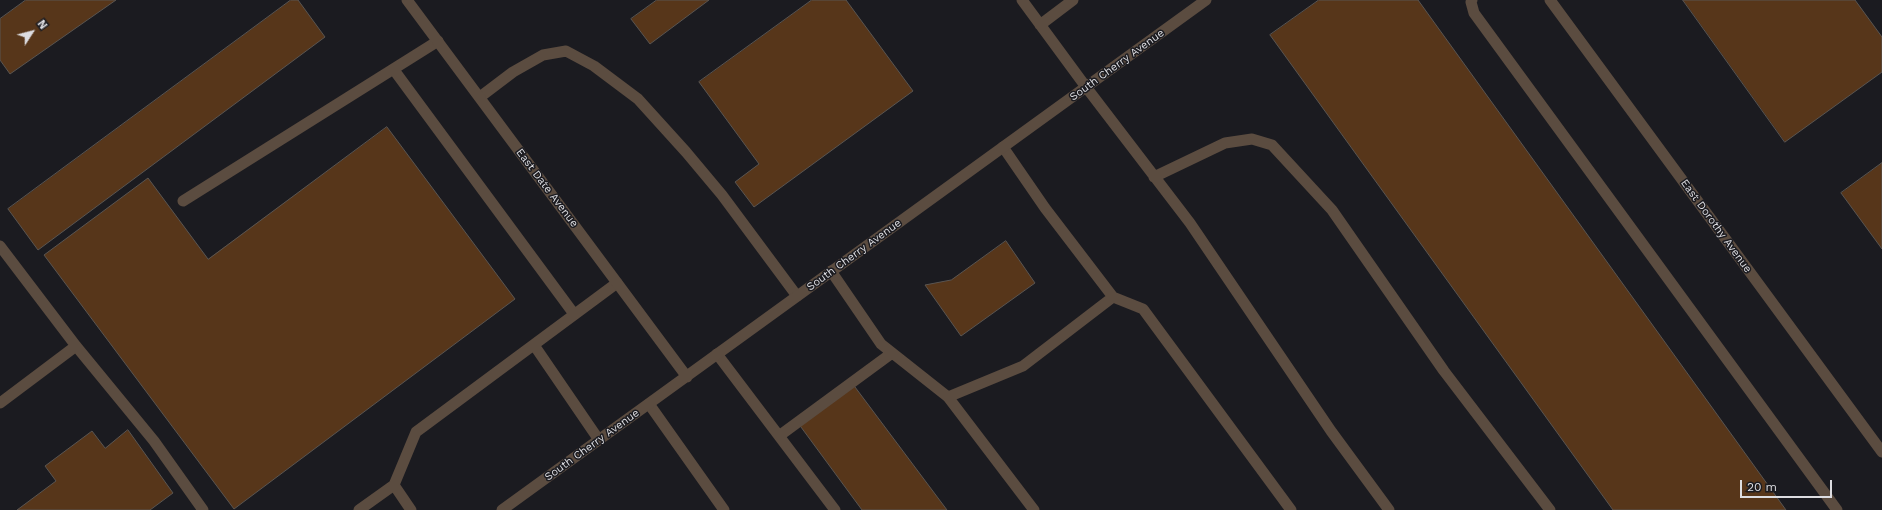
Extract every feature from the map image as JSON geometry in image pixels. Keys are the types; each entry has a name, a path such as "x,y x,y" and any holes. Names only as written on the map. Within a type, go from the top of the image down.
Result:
{"street":[{"name":"East Date Avenue","path":"408,0 687,377"},
{"path":"1022,0 1086,87 1190,223 1331,431 1389,510"},
{"path":"1040,25 1073,0"},
{"name":"South Cherry Avenue","path":"502,510 1206,0"},
{"path":"1472,0 1471,2 1474,13 1837,510"},
{"name":"East Dorothy Avenue","path":"1550,0 1882,452"},
{"path":"183,202 438,41"},
{"path":"480,97 514,72 543,55 566,51 594,66 638,99 686,152 722,195 797,296"},
{"path":"394,70 574,314"},
{"path":"1154,177 1225,143 1252,139 1272,146 1332,210 1444,371 1550,510"},
{"path":"1003,147 1045,208 1113,297 1143,309 1291,510"},
{"path":"0,246 76,346 154,441 203,510"},
{"path":"831,271 881,344 948,397 1034,510"},
{"path":"359,510 394,485 416,432 617,283"},
{"path":"948,397 1023,366 1113,297"},
{"path":"534,345 599,440"},
{"path":"0,403 76,346"},
{"path":"779,436 892,353"},
{"path":"717,354 835,510"},
{"path":"649,404 724,510"},
{"path":"394,485 411,510"}],"building":[{"path":"26,0 116,0 10,74 0,60 0,19"},
{"path":"291,0 298,0 325,37 38,250 8,209"},
{"path":"657,0 709,0 650,44 631,19"},
{"path":"812,0 846,0 913,91 754,207 735,182 759,164 699,82"},
{"path":"1319,0 1418,0 1786,510 1613,510 1270,35"},
{"path":"1683,0 1855,0 1882,37 1882,72 1785,142"},
{"path":"387,127 515,299 234,509 44,255 148,178 208,259"},
{"path":"1882,163 1882,249 1841,193"},
{"path":"1006,241 1035,283 961,336 925,285 951,280"},
{"path":"852,383 947,510 862,510 798,423"},
{"path":"128,430 173,493 150,510 17,510 56,481 45,466 92,431 105,448"}]}
